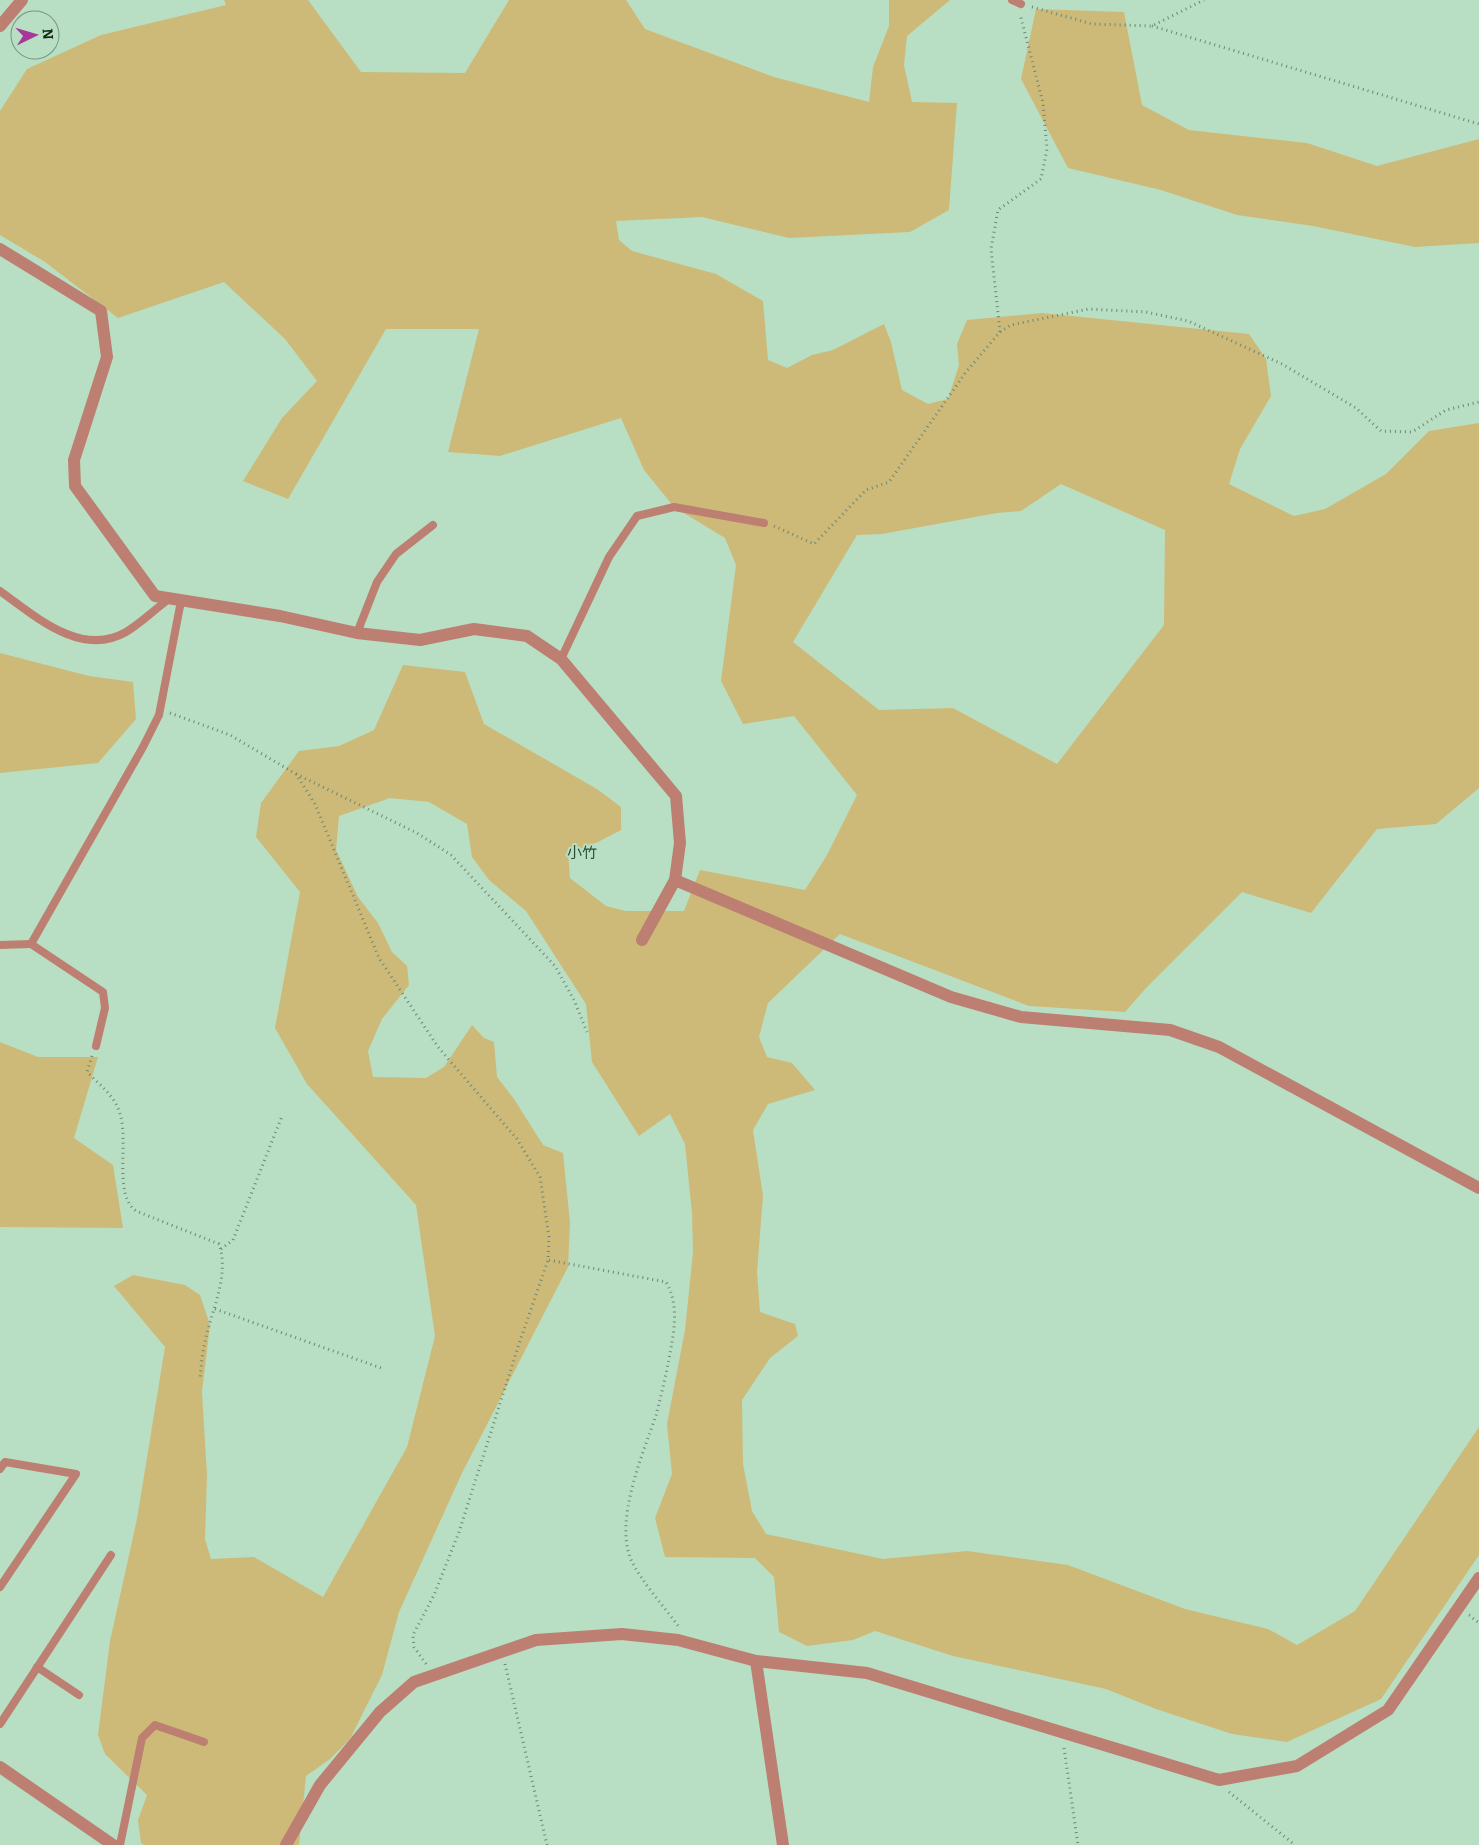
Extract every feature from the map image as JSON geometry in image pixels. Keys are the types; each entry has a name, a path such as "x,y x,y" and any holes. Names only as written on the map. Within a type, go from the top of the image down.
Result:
{"street":[{"path":"0,26 22,0"},
{"path":"0,249 101,311 107,357 74,460 75,486 155,596 280,616 357,632 420,640 474,629 527,636 561,659 676,796 680,843 675,880 642,940"},
{"path":"675,880 951,997 1020,1017 1170,1030 1218,1047 1479,1188"},
{"path":"286,1845 320,1785 380,1712 414,1682 536,1640 622,1634 691,1644 756,1661 868,1673 1219,1780 1297,1766 1388,1710 1479,1578"},
{"path":"756,1661 783,1845"},
{"path":"0,1767 113,1845"}],"lane":[{"path":"1012,0 1021,4"},
{"path":"561,659 609,557 637,516 674,507 764,523"},
{"path":"357,632 377,582 396,554 433,525"},
{"path":"0,591 54,630 93,641 126,632 175,600"},
{"path":"30,944 143,747 160,709 175,600"},
{"path":"0,945 30,944 103,992 105,1008 96,1046"},
{"path":"0,1469 5,1462 76,1474 0,1587"},
{"path":"0,1724 111,1555"},
{"path":"37,1668 79,1694"},
{"path":"120,1845 142,1738 155,1725 204,1742"}],"path":[{"path":"1152,26 1204,0"},
{"path":"1000,332 991,249 998,210 1041,179 1048,149 1044,103 1020,15 1021,4 1092,24 1152,26 1479,124"},
{"path":"764,523 791,532 814,544 866,490 889,482 966,372 1000,332 1011,325 1089,309 1146,312 1188,321 1282,364 1356,408 1382,430 1412,432 1446,410 1479,402"},
{"path":"160,709 230,735 296,774 418,833 451,855 555,966 574,1000 587,1032"},
{"path":"296,774 315,804 379,958 438,1047 517,1139 540,1177 549,1237 548,1260 459,1532 434,1595 413,1635 414,1647 434,1675"},
{"path":"96,1046 87,1072 111,1094 120,1114 125,1190 128,1205 136,1211 219,1244 221,1249 222,1268 205,1342 200,1380"},
{"path":"221,1249 233,1240 282,1116"},
{"path":"548,1260 666,1282 673,1293 675,1327 669,1362 656,1413 633,1482 625,1526 632,1561 691,1644"},
{"path":"214,1309 384,1369"},
{"path":"502,1652 547,1845"},
{"path":"1062,1732 1078,1845"},
{"path":"1219,1780 1232,1795 1295,1845"}],"shaded area":[{"path":"224,0 308,0 361,72 465,73 509,0 626,0 645,29 774,77 869,102 873,67 889,26 889,0 950,0 907,36 904,65 912,102 957,103 949,210 910,232 789,238 702,217 616,221 619,240 632,251 716,274 763,301 768,360 787,368 812,355 833,350 884,324 891,342 902,390 928,404 948,399 959,365 957,344 967,320 1042,313 1249,334 1266,359 1271,396 1240,449 1229,484 1294,516 1325,509 1386,474 1429,431 1479,423 1479,788 1436,824 1377,829 1311,913 1242,892 1146,988 1125,1012 1029,1006 840,934 768,1003 759,1037 767,1057 792,1063 815,1090 768,1104 753,1130 763,1196 757,1272 760,1312 795,1324 798,1336 770,1358 742,1400 743,1464 752,1511 766,1534 883,1559 967,1551 1068,1565 1185,1609 1268,1629 1297,1645 1355,1611 1479,1427 1479,1555 1381,1699 1287,1742 1232,1734 1156,1709 1106,1689 953,1656 875,1631 853,1640 807,1646 779,1632 774,1577 755,1558 665,1557 655,1518 672,1474 667,1424 685,1330 693,1252 692,1213 685,1144 670,1114 639,1136 592,1062 586,1004 526,911 489,880 472,857 467,824 429,802 390,798 339,816 336,850 358,897 378,923 392,952 407,966 409,985 382,1019 368,1051 373,1077 426,1078 444,1067 472,1025 484,1038 494,1042 497,1077 514,1099 543,1145 563,1153 570,1223 568,1267 462,1473 399,1612 382,1675 350,1739 330,1759 306,1776 299,1845 144,1845 141,1843 138,1820 147,1795 105,1754 98,1735 110,1641 137,1519 165,1347 114,1286 133,1275 185,1285 200,1295 210,1325 202,1392 207,1475 205,1539 211,1559 254,1557 323,1597 407,1447 435,1336 416,1205 307,1084 275,1028 300,892 256,837 261,803 299,751 339,746 374,730 403,665 465,672 484,724 597,789 621,807 621,830 568,854 570,878 606,906 626,911 684,911 700,870 805,890 827,855 857,795 794,716 743,724 721,681 736,565 725,538 674,507 644,470 621,418 500,456 448,452 479,329 386,329 288,499 243,481 282,418 317,381 285,339 224,282 118,318 45,262 0,235 0,111 27,69 47,60 60,60 60,54 101,35 226,5","holes":["1061,484 1165,530 1164,625 1057,764 953,708 879,710 793,642 857,535 882,534 997,513 1021,511"]},
{"path":"1036,9 1124,12 1142,105 1189,130 1307,143 1377,166 1479,139 1479,243 1415,247 1313,226 1237,215 1161,190 1068,168 1021,79"},
{"path":"0,653 89,676 133,682 136,719 98,763 0,773"},
{"path":"0,1042 38,1057 98,1057 74,1138 113,1165 123,1228 0,1227"}],"district":[{"name":"小竹","path":"582,853"}]}
